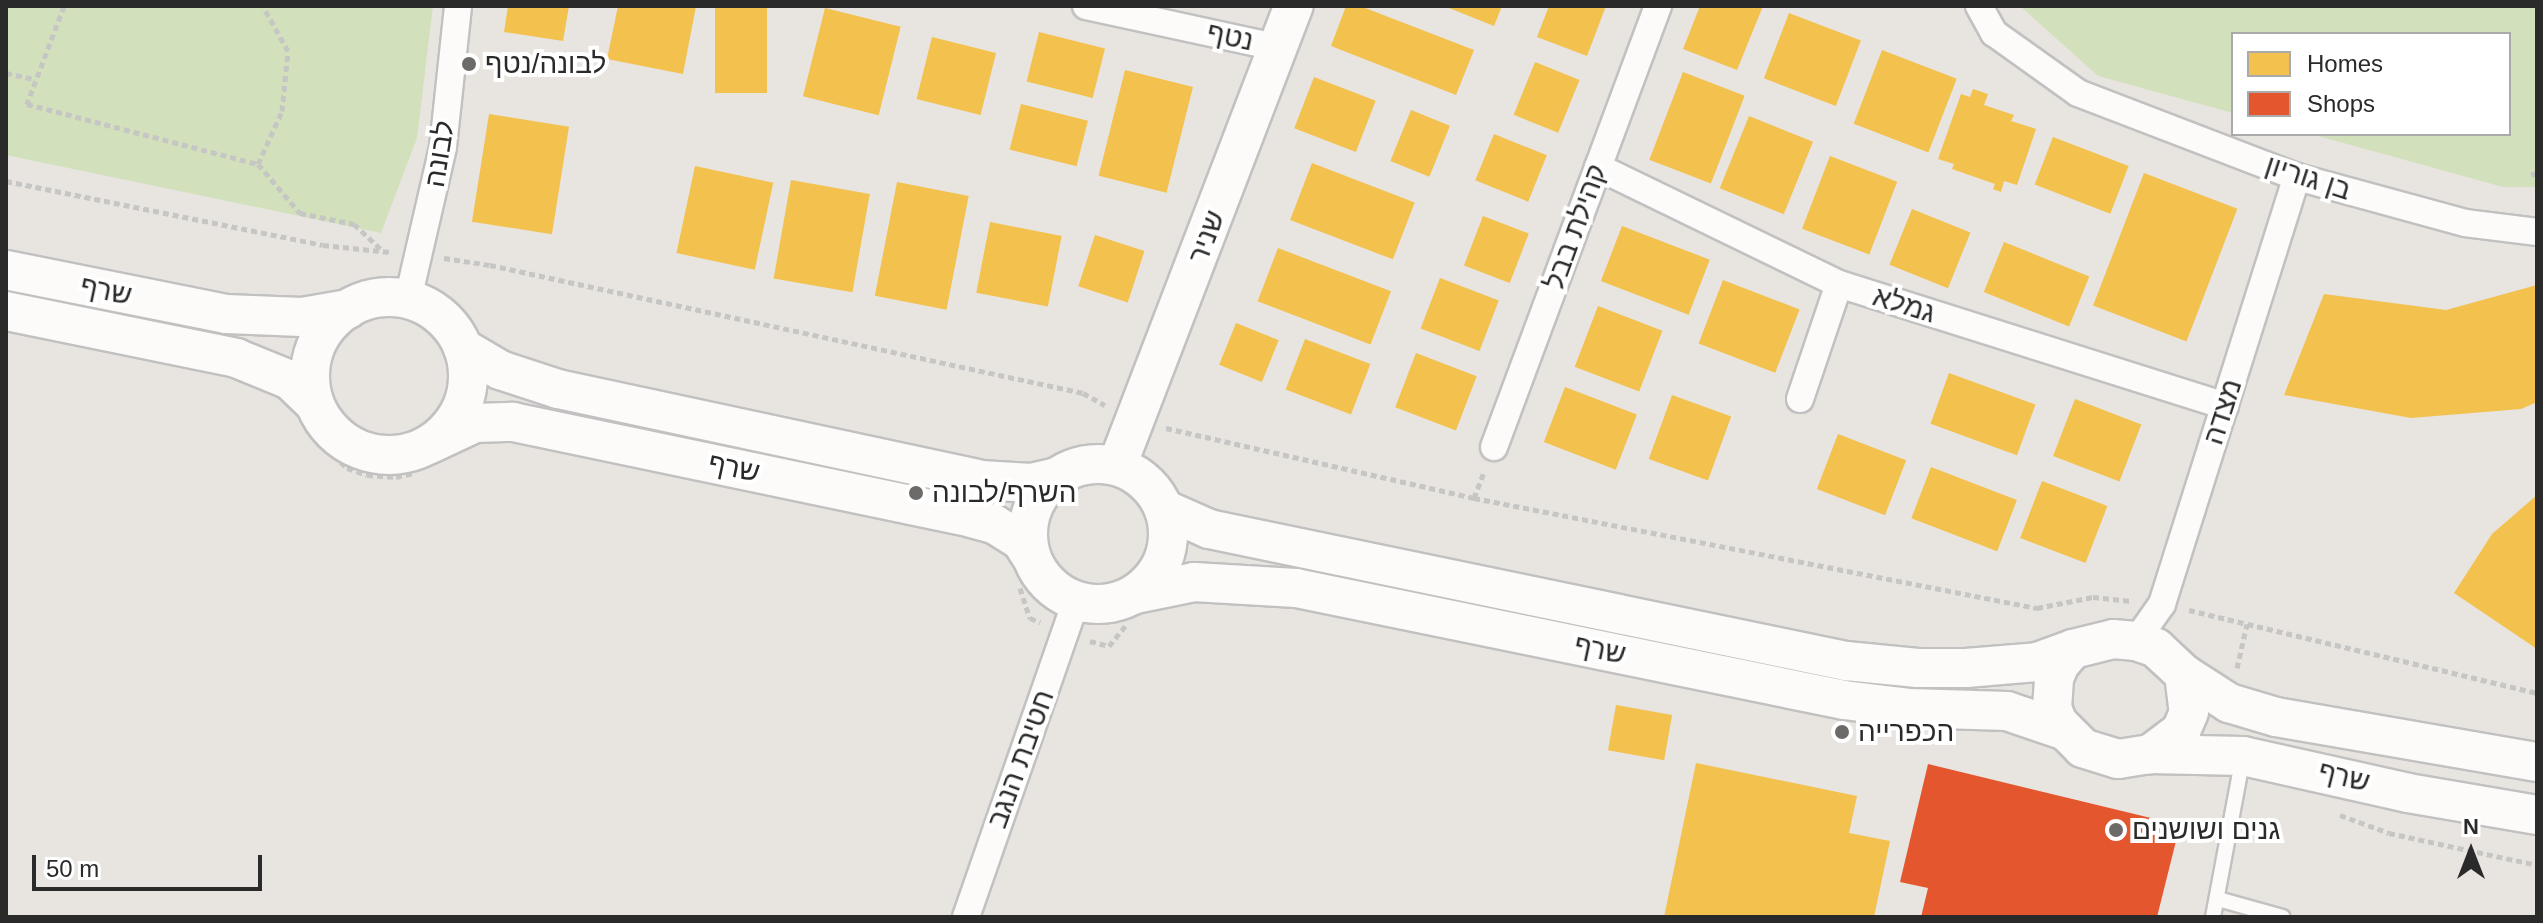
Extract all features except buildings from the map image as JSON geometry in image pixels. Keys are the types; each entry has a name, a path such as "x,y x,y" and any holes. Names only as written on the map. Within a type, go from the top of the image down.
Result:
{"street":[{"name":"לבונה","path":"408,299 443,147 458,6"},
{"name":"נטף","path":"1086,6 1280,48"},
{"name":"שניר","path":"1117,466 1294,6"},
{"name":"קהילת בבל","path":"1494,447 1658,6"},
{"name":"בן גוריון","path":"1979,6 1994,33 2078,93 2297,177 2465,223 2537,232"},
{"name":"גמלא","path":"1598,167 1839,284 2225,406"},
{"name":"מצדה","path":"2136,641 2162,604 2297,177"},
{"name":"שרף","path":"6,270 226,314 302,317 348,309"},
{"path":"1800,399 1839,284"},
{"path":"380,297 408,299 430,308 448,323 463,348 468,365 468,388 461,410 448,429 430,444 396,454 361,451 341,440 324,423 314,403 309,382 311,360 318,339 331,321 348,309 380,297"},
{"name":"שרף","path":"6,311 236,358 290,380 314,403"},
{"name":"שרף","path":"463,348 500,370 558,389 981,480 1031,483 1057,477"},
{"name":"שרף","path":"430,444 475,423 513,422 960,515 994,524 1021,541 1030,555"},
{"path":"1096,464 1117,466 1137,475 1154,490 1164,509 1169,534 1164,559 1152,581 1136,594 1117,603 1097,605 1076,602 1056,591 1040,575 1030,555 1027,532 1032,509 1042,491 1057,477 1076,467 1096,464"},
{"name":"שרף","path":"1164,509 1221,531 1846,661 1918,668 1966,668 2037,662 2073,649"},
{"name":"שרף","path":"1136,594 1194,582 1296,588 1844,700 1909,708 2007,711 2063,730"},
{"name":"חטיבת הנגב","path":"966,917 1076,602"},
{"path":"2097,640 2136,641 2168,657 2184,674 2189,712 2181,731 2150,754 2118,759 2098,755 2083,748 2063,730 2052,708 2052,693 2060,664 2073,649 2097,640"},
{"name":"שרף","path":"2184,674 2229,703 2276,717 2537,762"},
{"name":"שרף","path":"2150,754 2243,756 2408,793 2537,815"}],"lane":[{"path":"2213,917 2243,756"},
{"path":"2218,899 2283,917"}],"path":[{"path":"64,6 27,104 258,164 300,213 354,224 384,252"},
{"path":"258,164 282,111 288,51 263,6"},
{"path":"6,73 35,79"},
{"path":"6,181 323,245 490,265 1083,393 1135,421 1474,498 2037,608 2093,597 2162,604 2537,693"}],"green space":[{"path":"6,6 433,6 417,138 381,233 6,155"},
{"path":"2020,6 2537,6 2537,187 2503,187 2318,136 2511,136 2511,32 2231,32 2231,112 2098,76"}],"place":[{"name":"לבונה/נטף","path":"469,64"},
{"name":"השרף/לבונה","path":"916,493"},
{"name":"הכפרייה","path":"1842,732"},
{"name":"גנים ושושנים","path":"2116,830"}]}
